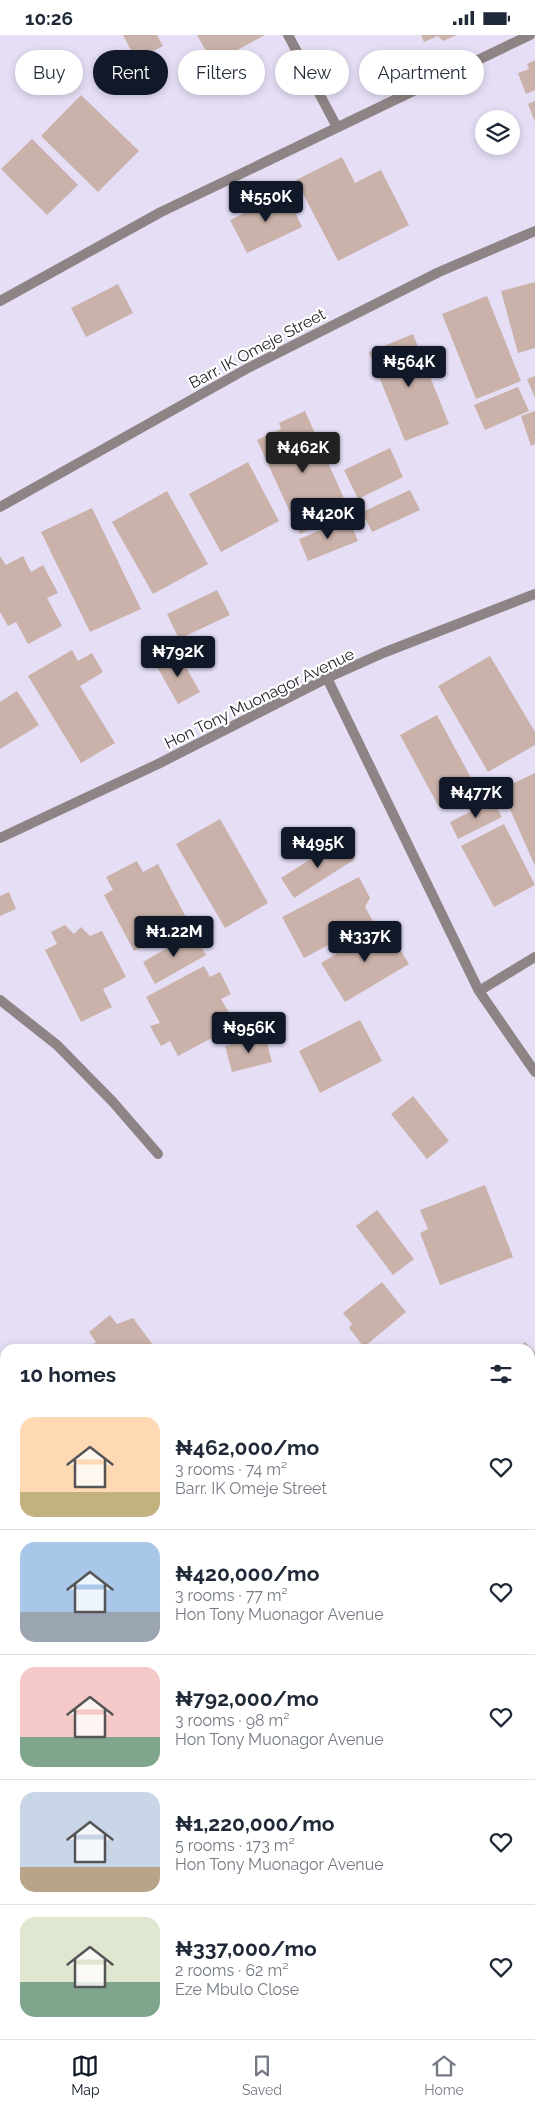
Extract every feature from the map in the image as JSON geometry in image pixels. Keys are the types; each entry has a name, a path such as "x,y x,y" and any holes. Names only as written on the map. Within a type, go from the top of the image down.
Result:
{"street":[{"path":"288,35 337,127"},
{"path":"0,301 161,212 530,35"},
{"name":"Barr. IK Omeje Street","path":"0,507 248,368 439,272 535,231"},
{"name":"Hon Tony Muonagor Avenue","path":"0,839 158,764 327,678 383,653 535,594"},
{"path":"327,678 479,991 535,1072"},
{"path":"479,991 535,957"},
{"path":"0,1000 57,1045 113,1102 158,1154"}],"building":[{"path":"123,35 157,35 163,46 155,50 131,50"},
{"path":"197,35 265,35 237,50 206,50"},
{"path":"421,35 457,35 443,41 438,36 424,42"},
{"path":"535,60 535,90 526,94 518,73 529,69 527,64"},
{"path":"81,95 139,151 98,192 41,136"},
{"path":"535,101 535,122 528,104"},
{"path":"32,139 78,185 47,215 1,169"},
{"path":"342,157 355,183 381,170 409,225 338,261 296,180"},
{"path":"286,193 302,227 247,253 230,220"},
{"path":"535,282 535,348 518,353 501,291"},
{"path":"118,284 133,313 86,337 71,308"},
{"path":"487,296 521,381 476,399 442,314"},
{"path":"413,334 449,424 405,441 369,352"},
{"path":"535,376 535,398 527,379"},
{"path":"518,387 529,411 485,430 474,405"},
{"path":"305,411 350,512 300,534 257,440 281,429 279,423"},
{"path":"535,411 535,444 531,446 521,416"},
{"path":"390,448 403,477 358,499 344,470"},
{"path":"248,462 279,521 221,552 189,494"},
{"path":"410,490 420,510 372,532 362,512"},
{"path":"167,491 208,564 153,594 112,522"},
{"path":"92,508 141,609 90,632 41,532"},
{"path":"349,519 358,541 308,561 299,539"},
{"path":"0,556 6,565 23,556 31,572 43,565 58,593 47,598 62,626 28,644 16,622 8,626 0,612"},
{"path":"217,590 230,615 179,639 167,614"},
{"path":"72,650 78,661 92,653 103,672 80,686 115,743 81,763 28,676"},
{"path":"178,653 200,692 178,704 156,665"},
{"path":"490,656 535,732 535,745 488,772 438,686"},
{"path":"17,691 39,725 0,749 0,702"},
{"path":"437,715 476,787 439,807 400,735"},
{"path":"535,773 535,866 501,789"},
{"path":"493,800 502,817 458,839 450,822"},
{"path":"220,819 268,903 225,928 176,844"},
{"path":"504,824 535,885 494,907 461,846"},
{"path":"342,839 355,859 294,898 281,878"},
{"path":"137,861 143,872 158,864 189,923 134,951 104,895 113,890 106,877"},
{"path":"359,877 370,898 365,907 373,921 304,958 282,917"},
{"path":"9,892 16,909 0,916 0,896"},
{"path":"65,925 74,934 81,927 90,936 102,931 126,977 103,989 112,1007 81,1022 45,950 57,944 51,932"},
{"path":"385,925 409,964 345,1002 321,963"},
{"path":"193,933 206,955 155,984 143,962"},
{"path":"204,966 210,977 220,972 231,994 221,999 236,1025 178,1056 170,1041 161,1046 150,1026 160,1023 146,997"},
{"path":"360,1020 382,1061 320,1093 299,1051"},
{"path":"265,1035 272,1062 232,1072 225,1046"},
{"path":"413,1096 449,1141 427,1159 391,1114"},
{"path":"485,1185 513,1257 440,1285 420,1233 428,1229 420,1210"},
{"path":"377,1210 414,1259 393,1275 356,1226"},
{"path":"382,1282 406,1312 368,1344 362,1344 349,1328 352,1324 343,1313"},
{"path":"110,1315 117,1324 133,1318 152,1344 93,1344 96,1342 89,1332"}]}
